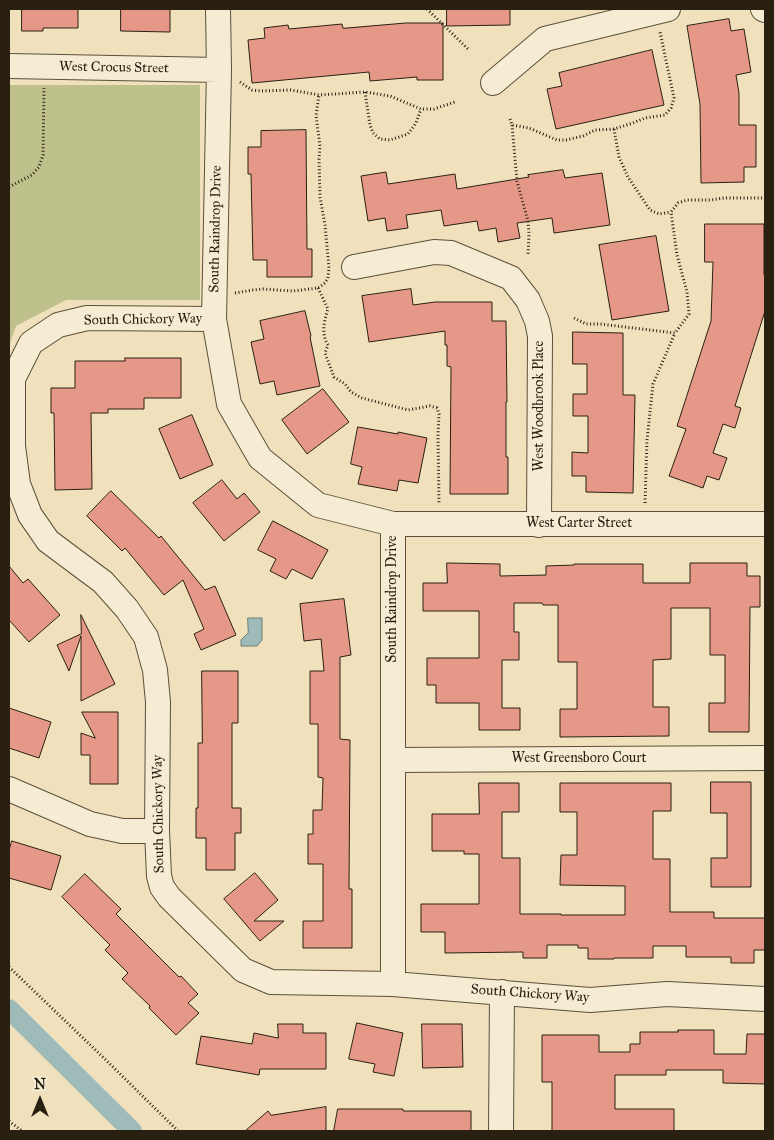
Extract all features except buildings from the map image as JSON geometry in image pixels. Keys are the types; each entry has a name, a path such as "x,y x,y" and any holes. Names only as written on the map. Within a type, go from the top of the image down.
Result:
{"street":[{"name":"South Raindrop Drive","path":"218,9 219,70 214,319 229,404 260,458 318,505 393,524 393,984"},
{"path":"493,83 545,39 668,9"},
{"name":"West Crocus Street","path":"9,66 219,70"},
{"name":"West Woodbrook Place","path":"354,267 434,252 451,253 511,278 528,300 537,321 540,336 539,525"},
{"name":"South Chickory Way","path":"214,319 87,318 58,325 31,344 13,379 11,446 18,484 30,515 48,541 103,582 127,609 146,637 154,670 158,702 157,831 159,876 162,888 169,898 243,970 271,982 393,984 590,1000 668,994 765,999"},
{"name":"West Carter Street","path":"393,524 765,524"},
{"name":"West Greensboro Court","path":"393,760 765,758"},
{"path":"9,789 90,824 122,831 157,831"},
{"path":"500,1131 502,992"}],"path":[{"path":"427,9 468,49"},
{"path":"512,125 529,128 557,140 566,140 583,136 595,130 614,130 645,118 665,115 671,108 674,98 660,31"},
{"path":"240,82 252,90 291,90 319,95 365,92 390,96 421,109 434,109 455,102"},
{"path":"9,187 32,175 38,168 43,155 44,88"},
{"path":"365,92 370,125 373,133 380,139 390,140 408,134 416,123 421,109"},
{"path":"231,294 263,289 292,291 318,288 328,278 329,268 325,225 320,197 320,146 316,116 319,95"},
{"path":"510,119 517,181 528,221 528,256"},
{"path":"614,130 619,157 628,177 650,210 659,214 671,212 678,203 687,200 765,198"},
{"path":"645,504 647,440 653,384 675,333 689,314 687,292 677,255 671,212"},
{"path":"318,288 328,309 324,322 325,340 328,345 325,353 334,377 345,384 351,392 362,398 408,410 430,406 437,408 439,414 439,506"},
{"path":"574,318 586,324 675,333"},
{"path":"9,967 178,1131"},
{"path":"9,1122 22,1131"}],"green space":[{"path":"9,85 200,85 200,300 66,300 16,326 9,346"}],"water":[{"path":"248,618 262,618 262,640 257,646 241,646 241,640 248,633"}],"waterway":[{"path":"9,1009 132,1131"}]}
